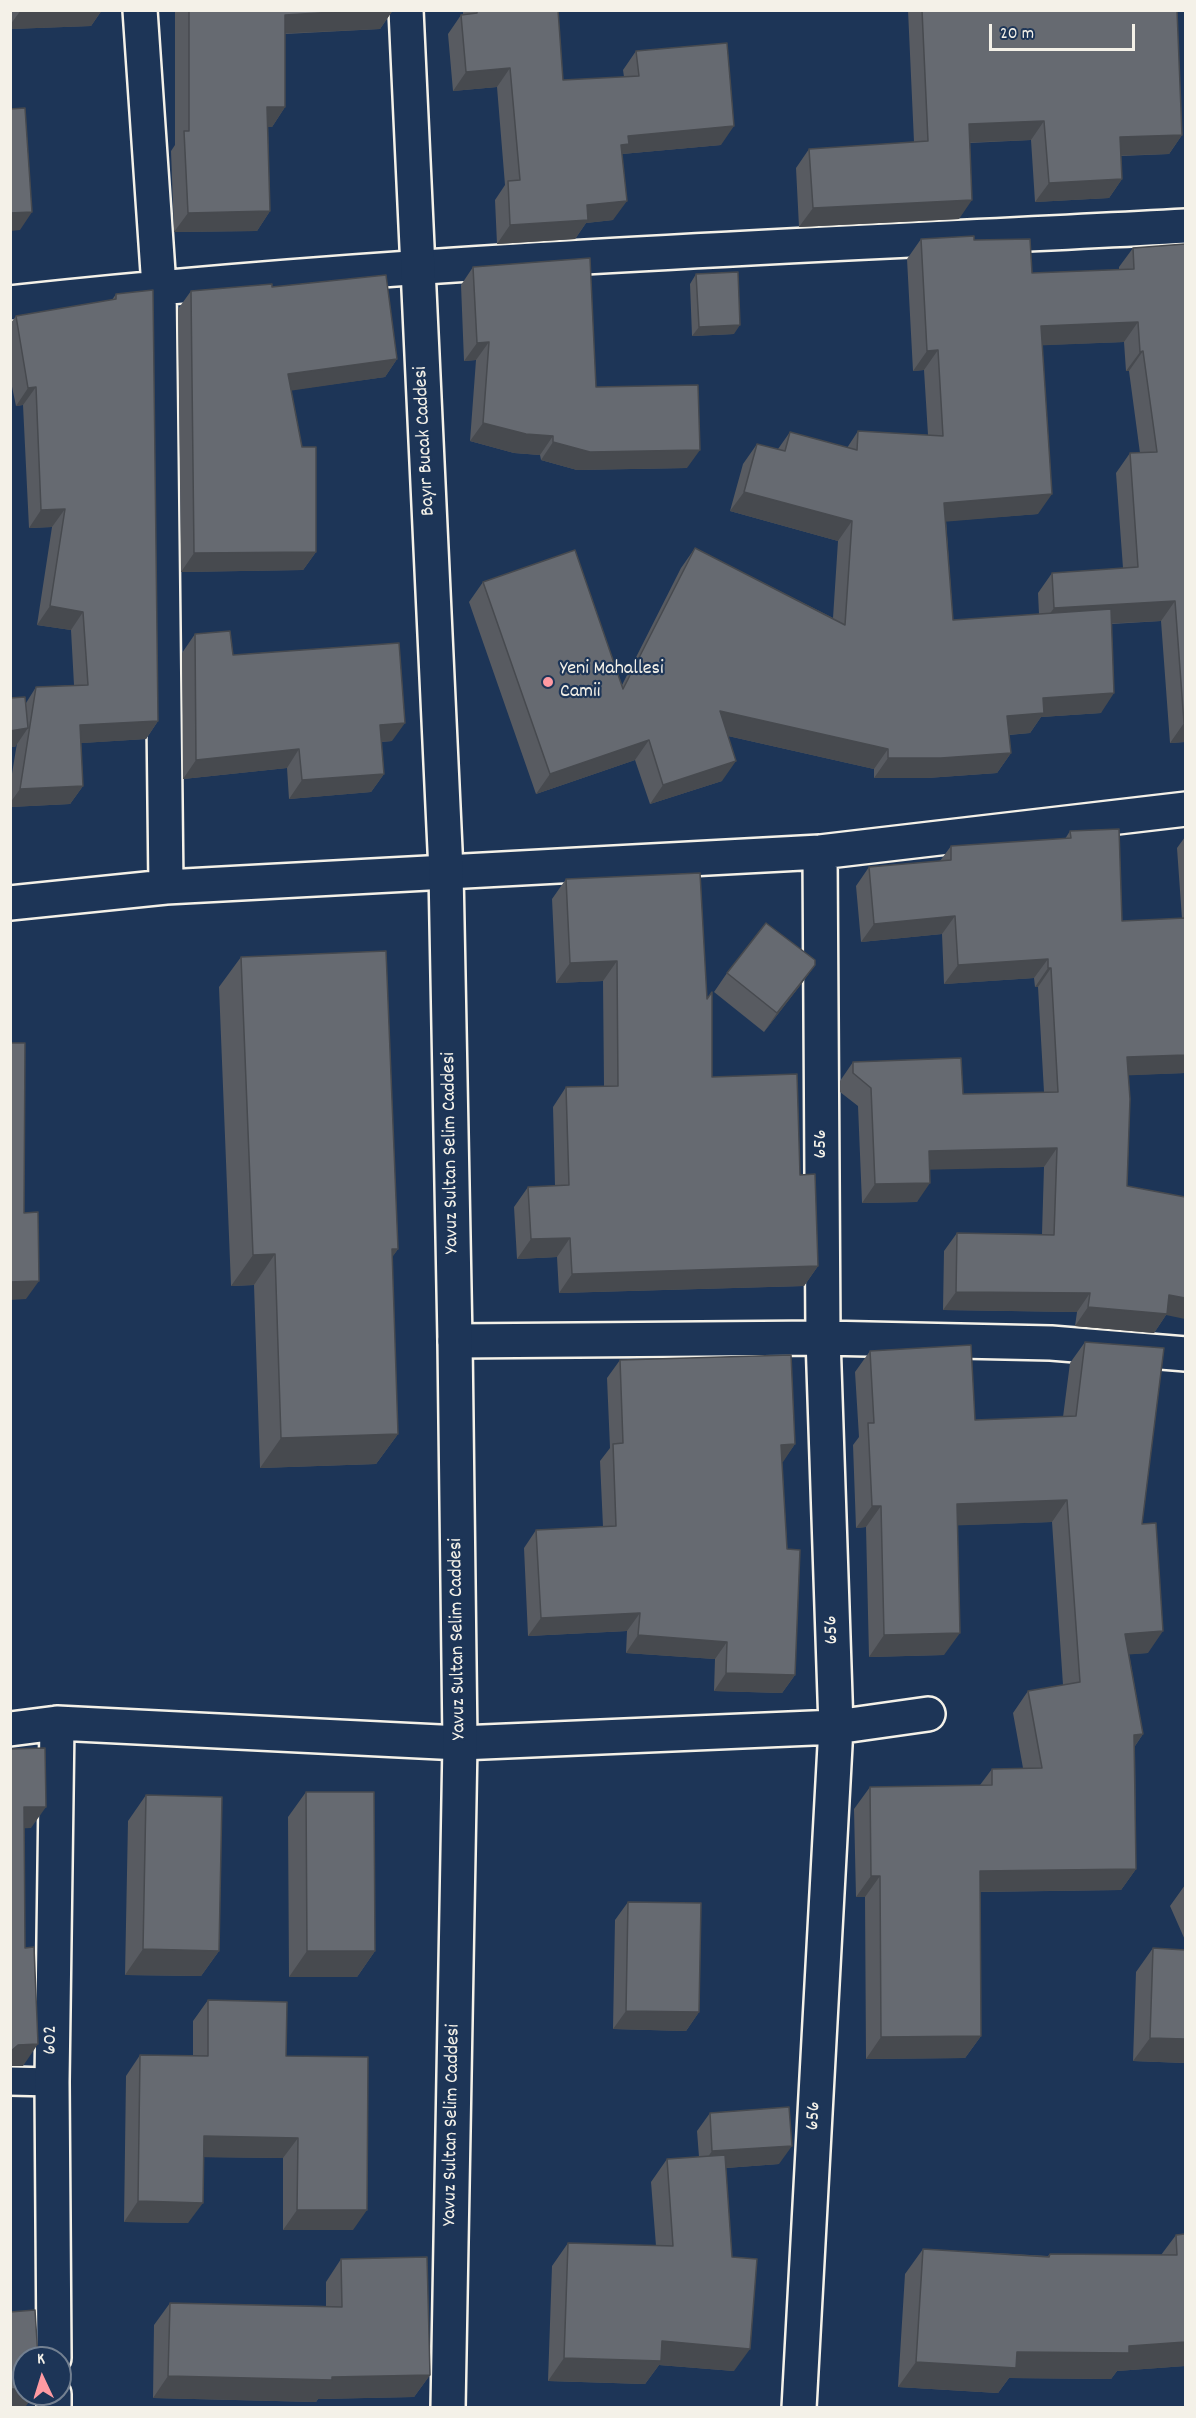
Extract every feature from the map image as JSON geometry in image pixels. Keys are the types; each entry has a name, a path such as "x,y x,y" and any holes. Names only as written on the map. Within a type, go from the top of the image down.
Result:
{"street":[{"path":"140,10 159,287 166,887"},
{"name":"Bayır Bucak Caddesi","path":"406,10 446,871"},
{"path":"10,303 159,287 417,267 1185,226"},
{"path":"10,903 166,887 820,852 1185,809"},
{"name":"656","path":"799,2408 836,1727 823,1338 820,852"},
{"name":"Yavuz Sultan Selim Caddesi","path":"446,871 460,1743 448,2408"},
{"path":"455,1341 823,1338 1051,1343 1185,1354"},
{"path":"10,1729 57,1723 460,1743 836,1727 927,1714"},
{"name":"602","path":"54,2346 52,2082 57,1723"}],"lane":[{"path":"10,2081 52,2082"}],"building":[{"path":"189,10 368,10 285,15 285,107 267,107 270,211 188,213 184,131 189,131"},
{"path":"477,10 558,10 563,80 639,76 636,51 727,43 734,126 628,136 629,144 621,145 627,201 587,205 588,220 510,225 508,181 520,180 510,68 466,72 461,15 477,13"},
{"path":"922,10 1177,10 1182,135 1120,137 1122,179 1049,183 1044,121 969,124 972,200 813,208 809,149 928,141"},
{"path":"25,108 32,212 10,213 10,109"},
{"path":"974,236 974,240 1030,239 1032,273 1134,269 1133,248 1185,244 1185,723 1175,601 1054,608 1052,573 1138,567 1130,453 1157,452 1143,351 1140,352 1138,322 1041,326 1052,494 944,503 953,620 1111,609 1114,693 1043,698 1044,713 1007,716 1011,753 941,758 888,758 888,749 720,711 736,761 663,785 649,740 550,774 483,582 575,550 623,689 695,548 845,625 852,521 744,492 757,444 785,451 790,432 857,450 858,431 943,436 938,350 927,351 921,239"},
{"path":"590,258 596,387 698,385 700,450 590,452 553,442 553,436 526,434 483,423 489,342 477,343 473,267"},
{"path":"738,272 740,325 699,327 696,274"},
{"path":"386,275 397,359 288,374 302,447 316,447 316,552 194,553 191,291 272,284 272,287"},
{"path":"153,290 158,721 80,725 83,786 20,789 36,687 88,685 83,612 50,606 65,509 41,510 36,387 28,388 16,316 116,299 116,294"},
{"path":"230,631 233,655 399,643 405,723 380,725 384,774 302,780 299,749 196,760 195,634"},
{"path":"25,697 28,728 10,731 10,698"},
{"path":"1119,829 1122,921 1185,918 1185,1055 1127,1057 1130,1099 1127,1186 1185,1197 1185,1298 1169,1295 1167,1314 1088,1307 1090,1293 956,1292 957,1233 1054,1235 1057,1148 929,1151 930,1183 875,1184 871,1088 853,1073 853,1062 961,1058 963,1094 1058,1092 1051,968 1048,968 1048,959 958,965 955,916 874,924 869,867 951,860 951,846 1071,838 1070,831"},
{"path":"700,873 707,999 712,992 712,1077 797,1074 800,1175 815,1174 818,1266 572,1274 570,1238 531,1239 528,1187 569,1185 566,1087 618,1086 617,961 570,963 566,879"},
{"path":"766,923 815,960 815,965 777,1013 727,973"},
{"path":"386,951 398,1249 392,1249 398,1434 281,1438 275,1254 253,1255 241,957"},
{"path":"10,1043 25,1043 24,1213 38,1212 39,1281 10,1282"},
{"path":"1085,1342 1164,1348 1142,1524 1156,1523 1163,1631 1125,1634 1143,1734 1134,1735 1136,1869 980,1871 981,2036 881,2037 880,1876 871,1876 870,1787 992,1785 992,1769 1042,1768 1028,1691 1080,1682 1067,1500 957,1504 960,1633 884,1635 881,1506 872,1506 868,1423 874,1423 870,1351 971,1345 975,1420 1076,1416"},
{"path":"791,1355 795,1444 781,1445 787,1549 800,1550 795,1675 726,1673 727,1642 638,1635 640,1613 541,1618 536,1530 616,1526 613,1444 623,1443 620,1360"},
{"path":"45,1748 46,1807 24,1807 25,1948 34,1947 38,2044 18,2045 10,2052 10,1749"},
{"path":"306,1792 374,1792 375,1951 307,1951"},
{"path":"146,1795 222,1797 219,1951 143,1949"},
{"path":"628,1902 701,1903 699,2012 626,2011"},
{"path":"1153,1948 1185,1950 1185,2039 1150,2038"},
{"path":"208,2000 287,2002 286,2056 368,2057 367,2210 297,2210 298,2138 204,2136 203,2203 138,2201 140,2055 208,2056"},
{"path":"789,2107 792,2146 712,2151 710,2113"},
{"path":"725,2155 732,2257 757,2259 750,2349 662,2341 661,2361 564,2358 568,2243 673,2246 667,2159"},
{"path":"1185,2234 1185,2342 1129,2346 1129,2353 1017,2352 1016,2368 916,2362 923,2249 1049,2257 1050,2254 1177,2255 1176,2235"},
{"path":"427,2257 430,2375 332,2377 332,2380 168,2376 170,2303 342,2307 341,2259"},
{"path":"35,2310 37,2346 12,2346 12,2389 10,2389 10,2312"}],"place":[{"name":"Yeni Mahallesi Camii","path":"548,682"}]}
